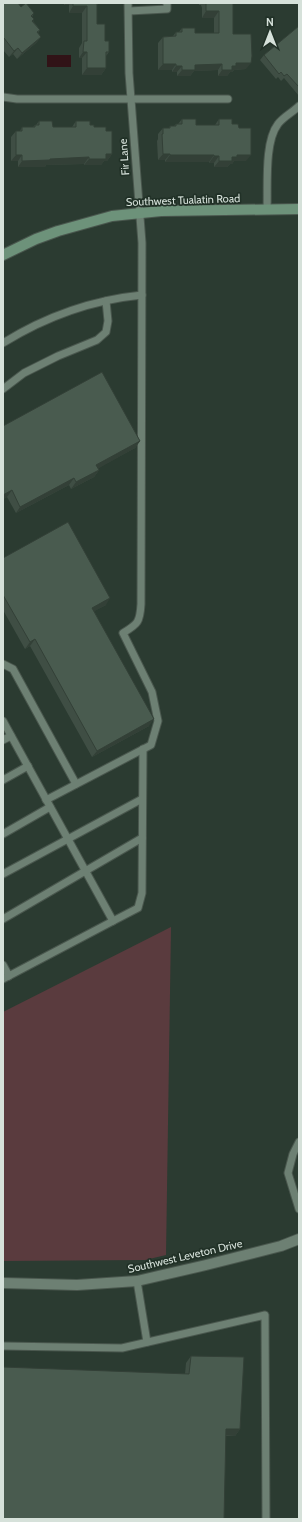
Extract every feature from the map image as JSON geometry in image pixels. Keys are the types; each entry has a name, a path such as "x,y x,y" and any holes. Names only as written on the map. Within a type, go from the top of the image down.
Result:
{"main road":[{"name":"Southwest Tualatin Road","path":"3,255 36,239 85,222 112,216 140,212 176,210 299,210"}],"street":[{"name":"Southwest Leveton Drive","path":"3,1283 77,1285 137,1281 281,1246 299,1239"}],"lane":[{"name":"Fir Lane","path":"128,3 129,73 142,243 141,604 140,615 135,626 123,633 152,692 158,721 151,745 143,750"},
{"path":"129,11 167,9 167,3"},
{"path":"3,97 17,99 228,99"},
{"path":"267,210 269,151 272,137 278,124 299,106"},
{"path":"3,343 22,331 53,316 92,304 142,295"},
{"path":"3,389 24,373 58,356 97,340 102,336 106,332 108,321 106,301"},
{"path":"3,664 13,669 76,784"},
{"path":"3,721 113,921"},
{"path":"3,740 11,736"},
{"path":"3,965 6,978 138,908 142,893 143,750 46,800"},
{"path":"3,780 28,766"},
{"path":"3,874 142,799"},
{"path":"3,834 50,807"},
{"path":"3,919 142,838"},
{"path":"299,1142 293,1154 288,1173 299,1209"},
{"path":"137,1281 147,1342"},
{"path":"3,1346 122,1348 265,1315 266,1519"}],"shaded area":[{"path":"47,55 71,55 71,67 47,67"},
{"path":"171,927 166,1255 145,1260 3,1261 3,1012"}],"building":[{"path":"3,3 18,3 21,7 26,3 34,13 31,16 34,19 32,21 40,30 37,32 41,37 22,53 18,48 14,51 4,38 3,39"},
{"path":"73,3 97,3 97,24 105,24 105,41 109,41 109,52 106,52 106,68 87,68 87,52 83,52 84,41 87,41 87,6 73,6"},
{"path":"206,3 233,3 233,34 251,34 251,63 236,63 236,66 232,66 232,70 222,70 222,64 195,65 195,70 182,70 182,66 176,66 176,64 163,64 163,37 176,36 176,32 182,32 182,28 195,28 195,33 219,33 219,11 206,11"},
{"path":"299,26 299,87 287,74 284,76 281,72 279,74 264,55"},
{"path":"182,119 196,119 196,125 219,125 219,119 232,119 232,124 238,124 239,128 251,128 251,155 237,155 237,157 232,157 232,161 219,161 219,156 214,155 163,154 163,128 170,128 170,126 176,126 176,124 182,124"},
{"path":"39,121 52,121 53,127 76,127 76,121 90,121 90,125 94,125 94,127 106,127 106,131 112,131 112,154 106,154 106,159 89,159 89,157 22,161 22,155 16,155 16,131 22,131 22,127 35,127 35,125 39,125"},
{"path":"102,372 140,441 96,465 99,470 76,482 74,478 20,507 12,490 3,495 3,426"},
{"path":"68,522 110,598 92,608 154,719 97,751 35,639 30,642 3,595 3,558"},
{"path":"191,1356 244,1357 240,1429 226,1429 224,1519 3,1519 3,1367 189,1374"}]}
